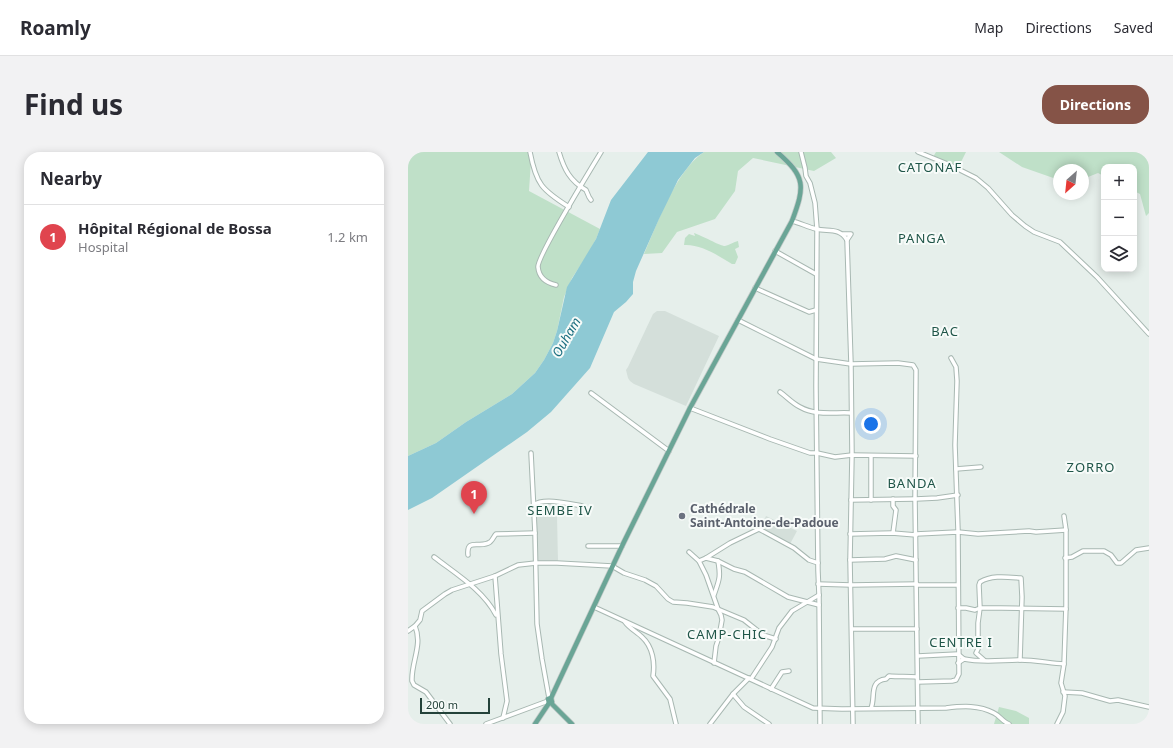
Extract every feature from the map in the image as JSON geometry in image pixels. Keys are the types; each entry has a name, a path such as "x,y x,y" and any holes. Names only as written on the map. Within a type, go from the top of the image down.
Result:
{"main road":[{"path":"535,724 550,701 612,566 690,408 792,221 800,195 801,188 799,176 797,171 790,163 777,152"},
{"path":"550,701 572,724"}],"street":[{"path":"530,152 534,171 540,184 546,191 569,207"},
{"path":"560,152 565,171 586,190 591,200"},
{"path":"556,285 545,281 540,275 538,266 547,245 601,152"},
{"path":"801,152 806,176 810,183 815,203 817,229 816,359 818,584 820,595 820,724"},
{"path":"918,152 950,165 976,178 988,188 1012,215 1025,226 1034,232 1060,242 1097,277 1149,334"},
{"path":"799,176 806,176"},
{"path":"792,221 817,229 836,231 843,234 847,240 851,364 852,455 850,560 853,724"},
{"path":"775,251 816,274"},
{"path":"755,288 809,312 816,317"},
{"path":"809,312 816,310"},
{"path":"738,320 816,359 851,364 898,363 912,365 916,370 915,499 918,724"},
{"path":"918,682 952,682 956,680 959,674 958,495 955,445 957,381 956,367 952,358"},
{"path":"780,392 788,397 790,401 802,408 817,413 851,413"},
{"path":"591,393 669,451"},
{"path":"690,408 810,453 835,457 852,455 916,456"},
{"path":"486,724 550,701 537,624 531,453"},
{"path":"871,456 872,500"},
{"path":"956,469 981,467"},
{"path":"850,500 937,498 958,495"},
{"path":"893,499 893,506 896,510 893,533"},
{"path":"534,505 536,502 554,501 582,506"},
{"path":"1057,724 1063,712 1065,696 1061,683 1064,664 1066,609 1066,530 1064,516"},
{"path":"699,561 730,543 759,529 794,548 810,560 818,563"},
{"path":"850,534 916,534 958,532 978,534 1066,530"},
{"path":"468,555 467,549 469,546 473,544 483,545 490,543 496,534 535,533"},
{"path":"588,546 622,546"},
{"path":"1065,558 1072,557 1083,551 1104,551 1111,555 1117,563 1121,563 1136,550 1149,548"},
{"path":"689,552 699,561 706,575 722,620 714,663"},
{"path":"850,560 885,559 896,556 916,560"},
{"path":"434,557 480,593 491,606 498,618"},
{"path":"706,558 718,561 734,569 745,572 788,597 819,605"},
{"path":"714,596 720,580 718,561"},
{"path":"408,631 420,620 422,611 445,594 469,584 496,576 518,565 536,564 612,566 624,573 645,580 656,586 668,599 673,602 718,609 744,620 763,635 776,639"},
{"path":"496,576 501,654 507,701 503,718"},
{"path":"984,660 976,653 978,649 980,582 987,578 999,577 1021,578 1022,597 1020,660"},
{"path":"818,584 958,585"},
{"path":"710,724 733,694 750,678 772,647 779,628 792,611 820,595"},
{"path":"594,607 804,704 820,709 962,706 985,708 998,716 1004,722 1010,724"},
{"path":"958,608 975,610 980,608 1066,609"},
{"path":"625,621 626,624 643,638 652,653 655,665 653,676 670,699 676,724"},
{"path":"415,626 418,632 418,643 412,681 414,685 426,692 450,724"},
{"path":"852,629 917,629"},
{"path":"918,656 958,654 964,659"},
{"path":"958,663 964,659 1004,661 1020,660 1064,664"},
{"path":"771,689 782,672 789,671"},
{"path":"871,708 873,704 873,691 876,684 883,679 886,679 889,676 917,677"},
{"path":"1063,692 1082,693 1110,701 1118,700 1149,707"},
{"path":"733,694 744,708 769,724"}],"shaded area":[{"path":"657,311 665,311 719,336 686,406 634,384 628,378 626,370 653,314"},
{"path":"536,516 557,516 558,562 537,562"},
{"path":"766,516 797,531 790,544 760,529"}],"green space":[{"path":"408,152 528,152 531,161 529,191 600,229 588,254 572,278 564,297 553,343 535,373 512,394 466,422 436,443 408,456"},
{"path":"704,152 831,152 836,158 814,171 753,158 738,171 735,191 715,219 677,232 662,253 644,254 668,198 684,172"},
{"path":"936,152 966,152 956,172 933,157"},
{"path":"999,152 1149,152 1149,213 1146,216 1140,194 1137,192 1137,164 1101,164 1101,174 1098,173 1089,177 1089,164 1053,164 1053,178 1022,167"},
{"path":"694,233 725,246 738,241 739,247 735,249 738,257 735,264 732,264 703,248 684,245 685,238 689,234 695,236"},
{"path":"999,707 1016,711 1029,718 1029,724 994,724"}],"water":[{"name":"Ouham","path":"648,152 704,152 695,158 678,180 636,271 633,282 633,294 614,312 590,368 551,412 527,432 432,498 408,510 408,456 436,443 466,422 512,394 535,373 553,343 567,287 596,239 611,200"}],"place":[{"name":"Hôpital Régional de Bossa","path":"474,514"},
{"name":"Cathédrale Saint-Antoine-de-Padoue","path":"682,516"}],"district":[{"name":"CATONAF","path":"930,167"},
{"name":"PANGA","path":"922,238"},
{"name":"BAC","path":"945,331"},
{"name":"ZORRO","path":"1091,467"},
{"name":"BANDA","path":"912,483"},
{"name":"SEMBE IV","path":"560,510"},
{"name":"CAMP-CHIC","path":"727,634"},
{"name":"CENTRE I","path":"961,642"}]}
